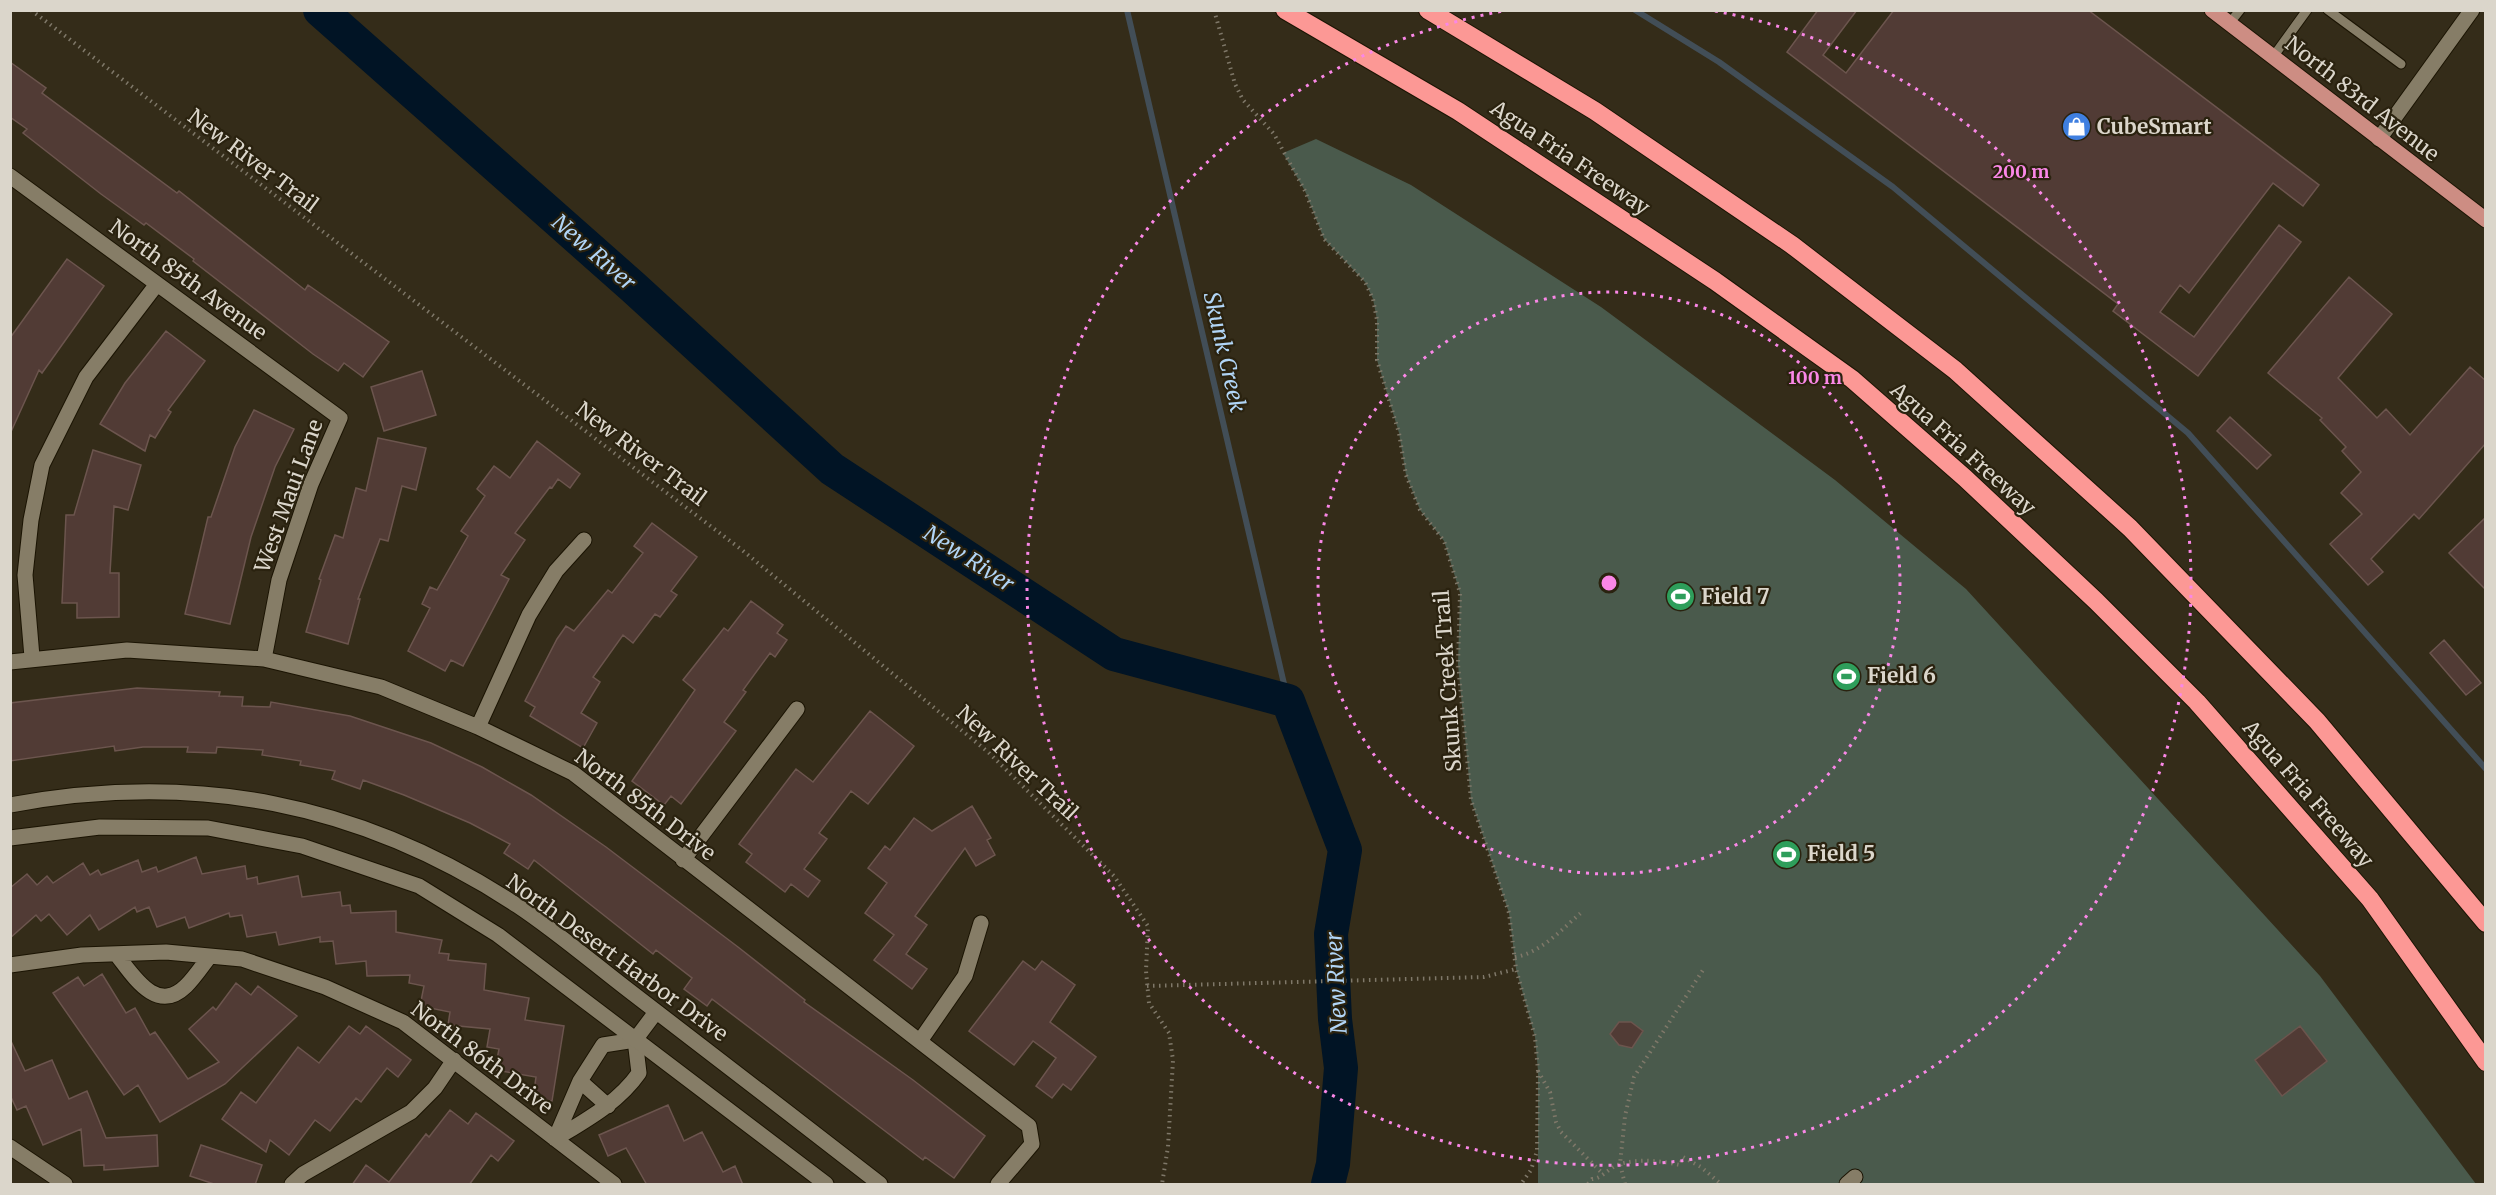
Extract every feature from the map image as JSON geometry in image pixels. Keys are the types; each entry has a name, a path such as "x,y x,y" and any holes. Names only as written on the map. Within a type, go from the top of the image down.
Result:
{"highway":[{"name":"Agua Fria Freeway","path":"1285,10 1458,111 1715,281 1852,379 1956,470 2096,601 2197,702 2370,899 2486,1062"},
{"path":"1428,10 1595,111 1792,245 1954,370 2130,528 2293,697 2486,923"}],"main road":[{"name":"North 83rd Avenue","path":"2212,10 2486,220"}],"street":[{"path":"2379,139 2472,10"},
{"name":"North 85th Avenue","path":"10,176 340,418"},
{"path":"32,657 25,575 31,520 42,465 86,377 157,284"},
{"name":"West Maui Lane","path":"264,660 279,580 311,484 340,418"},
{"path":"478,727 529,615 556,571 584,540"},
{"name":"North 85th Drive","path":"10,662 32,657 127,650 264,660 381,687 478,727 573,773 1029,1126 1032,1144 998,1185"},
{"path":"683,860 798,710"},
{"name":"North Desert Harbor Drive","path":"14,804 143,791 225,794 311,812 372,831 432,857 518,906 880,1185"},
{"path":"18,836 138,826 208,828 279,840 360,864 419,886 498,935 826,1185"},
{"path":"920,1041 965,975 981,923"},
{"name":"North 86th Drive","path":"10,965 82,955 166,952 242,959 325,987 403,1022 614,1185"},
{"path":"116,954 137,982 153,994 164,995 179,992 210,956"},
{"path":"555,1139 608,1106 639,1073 635,1040 656,1012"},
{"path":"555,1139 580,1081 603,1045 635,1040"},
{"path":"292,1185 303,1173 411,1112 435,1088 454,1060"},
{"path":"580,1081 608,1106"},
{"path":"10,1147 65,1185"}],"lane":[{"path":"2229,24 2240,10"},
{"path":"2274,57 2307,10"},
{"path":"2328,10 2401,64"}],"path":[{"name":"New River Trail","path":"30,10 733,543 988,752 1120,884 1148,926 1149,1003 1169,1033 1173,1060 1168,1147 1162,1185"},
{"name":"Skunk Creek Trail","path":"1214,10 1235,84 1243,100 1274,134 1305,191 1324,239 1365,282 1373,299 1377,320 1377,360 1399,433 1406,475 1420,510 1444,541 1460,593 1458,664 1471,800 1509,913 1516,969 1535,1037 1538,1071 1537,1151 1521,1185"},
{"path":"1515,957 1523,956 1557,935 1582,912"},
{"path":"1147,986 1484,977 1516,969"},
{"path":"1625,1185 1620,1164 1625,1116 1634,1077 1703,970"},
{"path":"1538,1071 1550,1092 1556,1122 1561,1132 1603,1174"},
{"path":"1588,1185 1592,1179 1598,1179 1620,1164 1662,1161 1680,1165 1683,1157 1701,1167 1721,1185"}],"green space":[{"path":"1316,139 1411,185 1601,307 1835,480 1966,589 2320,976 2476,1184 1538,1184 1538,1071 1535,1037 1516,969 1509,913 1471,800 1458,664 1460,593 1444,541 1420,510 1406,475 1399,433 1377,360 1377,320 1373,299 1365,282 1324,239 1305,191 1283,153"}],"building":[{"path":"1818,10 1857,10 1823,55 1846,73 1894,10 2088,10 2319,185 2303,206 2273,183 2189,293 2180,285 2160,312 2194,337 2279,225 2301,242 2198,376 2113,311 2118,304 1787,52"},
{"path":"10,62 46,88 42,93 177,193 179,191 305,290 308,285 389,342 363,377 344,363 338,371 313,354 193,261 194,259 146,223 144,225 101,194 23,133 27,129 10,117"},
{"path":"67,259 104,286 42,373 39,370 10,434 10,338"},
{"path":"2349,277 2392,314 2338,378 2377,418 2386,409 2410,435 2470,367 2486,381 2486,443 2419,519 2414,514 2371,559 2383,572 2368,585 2330,544 2362,514 2341,493 2361,472 2342,451 2346,447 2320,420 2322,418 2268,373"},
{"path":"166,331 205,361 168,410 171,412 155,438 150,435 145,451 100,424 125,383"},
{"path":"422,371 436,415 384,431 371,387"},
{"path":"254,410 294,429 275,467 251,537 230,624 185,614 208,517 211,517 235,447"},
{"path":"2230,417 2271,455 2257,469 2217,431"},
{"path":"378,438 426,448 416,490 402,486 388,541 380,539 358,599 360,599 348,644 306,632 321,580 319,579 335,535 343,538 356,488 366,491"},
{"path":"537,441 580,474 570,488 558,479 515,533 525,540 501,575 509,579 463,666 451,660 445,671 408,651 430,608 422,604 430,587 437,590 468,536 461,531 485,496 477,489 494,466 510,478"},
{"path":"93,450 141,465 128,510 114,506 110,573 119,573 119,617 77,618 77,603 62,603 66,515 74,515"},
{"path":"2486,517 2486,590 2449,553"},
{"path":"652,523 697,557 671,591 677,595 660,617 655,614 633,643 623,635 593,677 600,682 581,713 597,723 583,748 530,716 535,707 525,701 566,626 574,631 608,590 612,593 643,553 634,546"},
{"path":"751,601 783,625 777,633 787,640 775,657 770,653 743,690 746,692 724,722 736,731 681,804 671,796 664,805 632,781 695,690 683,680 724,628 728,631"},
{"path":"2444,640 2481,683 2466,695 2430,653"},
{"path":"137,688 220,692 219,696 243,697 242,706 270,707 271,702 350,716 431,743 482,767 531,795 606,847 738,947 805,1000 804,1002 913,1080 985,1136 954,1178 925,1157 923,1160 712,999 707,1006 684,989 692,978 656,950 653,954 534,860 528,869 504,853 510,844 470,823 404,795 363,780 360,789 332,779 335,771 300,765 301,761 262,755 263,750 217,747 216,753 187,752 188,747 143,747 115,751 114,746 10,761 10,703"},
{"path":"870,711 914,746 868,804 851,791 819,833 827,839 804,869 820,881 808,897 791,884 785,892 746,862 752,854 739,844 796,769 813,782"},
{"path":"972,806 991,838 987,840 995,855 976,866 965,848 915,916 927,925 906,954 927,969 912,989 874,960 894,935 865,913 887,883 868,868 885,846 890,850 914,818 932,831"},
{"path":"196,857 202,874 245,866 247,879 257,877 258,884 298,876 302,897 340,892 342,906 350,905 351,913 396,911 396,932 442,940 439,953 449,954 448,960 486,964 484,990 529,998 525,1020 564,1026 552,1101 533,1098 536,1077 495,1070 499,1049 487,1047 490,1029 448,1025 450,1012 420,1006 424,986 409,983 410,975 367,976 366,961 336,964 333,941 320,942 320,937 279,945 276,932 247,937 242,915 230,917 229,913 189,928 185,917 157,927 149,907 137,912 135,907 99,930 90,915 67,935 49,914 41,921 36,915 10,938 10,888 27,874 37,885 47,876 53,883 83,863 90,875 98,870 101,875 138,860 142,872 156,867 158,872"},
{"path":"1023,961 1035,970 1042,961 1075,985 1050,1022 1096,1057 1071,1090 1063,1084 1052,1098 1036,1086 1056,1058 1033,1041 1014,1065 969,1031"},
{"path":"102,974 126,1013 135,1008 150,1035 155,1032 188,1079 219,1062 189,1029 213,1007 216,1010 236,983 251,995 258,986 297,1016 225,1084 160,1122 138,1085 124,1095 53,993 78,977 84,986"},
{"path":"1619,1022 1631,1022 1643,1031 1632,1048 1619,1045 1610,1034"},
{"path":"349,1026 360,1034 366,1026 411,1060 398,1077 387,1068 361,1102 356,1098 330,1131 315,1120 289,1155 270,1140 266,1152 222,1119 241,1092 256,1103 298,1047 319,1063"},
{"path":"2300,1026 2327,1061 2282,1096 2255,1060"},
{"path":"10,1039 25,1071 52,1060 69,1099 87,1091 106,1138 157,1135 158,1166 104,1170 104,1165 84,1166 81,1129 43,1145 26,1106 17,1110 10,1095"},
{"path":"668,1105 684,1141 702,1132 723,1172 735,1166 743,1185 647,1185 626,1148 608,1156 599,1135"},
{"path":"450,1110 468,1124 476,1113 514,1141 498,1161 491,1155 469,1185 352,1185 366,1165 389,1182 426,1134 429,1137"},
{"path":"201,1145 262,1165 255,1185 217,1185 190,1176"}],"waterway":[{"name":"New River","path":"320,10 633,287 832,469 1114,654 1288,701 1345,850 1331,934 1335,1019 1341,1068 1333,1164 1328,1184"},
{"name":"Skunk Creek","path":"1127,10 1288,701"},
{"path":"1635,10 1719,62 1893,187 2188,433 2486,769"}],"place":[{"name":"CubeSmart","path":"2076,127"},
{"name":"Field 7","path":"1680,597"},
{"name":"Field 6","path":"1846,676"},
{"name":"Field 5","path":"1786,854"}]}
